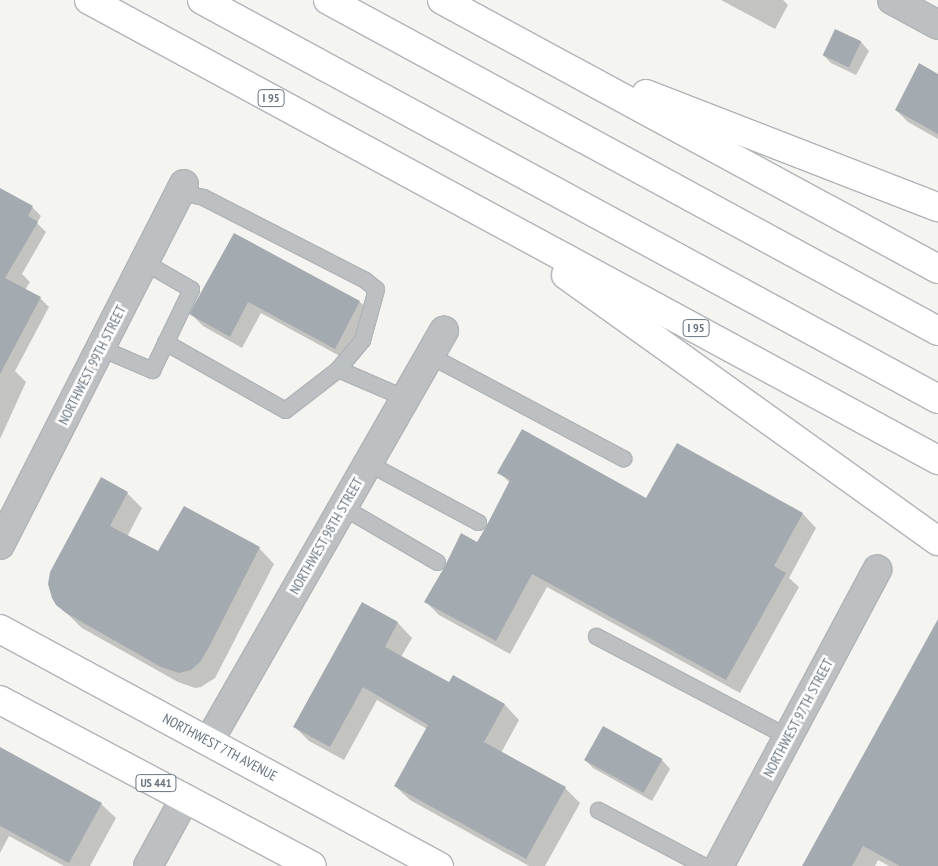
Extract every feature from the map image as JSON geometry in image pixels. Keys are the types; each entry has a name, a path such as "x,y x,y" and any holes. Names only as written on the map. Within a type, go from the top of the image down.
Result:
{"main road":[{"name":"I 95","path":"89,0 938,460"},
{"path":"202,0 938,399"},
{"path":"328,0 938,331"},
{"path":"442,0 938,269"},
{"path":"540,53 938,208"},
{"path":"454,197 938,541"},
{"name":"NORTHWEST 7TH AVENUE","path":"0,629 439,866"},
{"name":"US 441","path":"0,700 312,866"}],"street":[{"path":"892,0 938,25"},
{"name":"NORTHWEST 99TH STREET","path":"0,545 182,188"},
{"name":"NORTHWEST 98TH STREET","path":"209,741 444,331"},
{"name":"NORTHWEST 97TH STREET","path":"719,866 877,570"},
{"path":"148,866 184,798"}],"lane":[{"path":"165,342 285,410 338,369 362,340 376,290 365,280 182,188"},
{"path":"101,348 152,370 191,289 144,262"},
{"path":"429,355 623,458"},
{"path":"338,369 405,398"},
{"path":"368,463 478,522"},
{"path":"343,508 437,562"},
{"path":"596,636 788,737"},
{"path":"598,810 704,866"}],"building":[{"path":"835,29 861,41 849,68 823,55"},
{"path":"919,63 938,74 938,134 895,110"},
{"path":"0,188 33,206 28,216 38,222 5,278 41,297 0,374"},
{"path":"234,233 360,301 335,349 248,302 230,337 189,314"},
{"path":"522,429 646,498 677,443 803,513 774,566 786,573 726,680 532,574 496,641 424,602 461,533 477,542 486,527 510,480 497,473"},
{"path":"101,477 128,492 110,526 158,551 184,506 260,547 208,649 200,662 191,670 179,673 161,667 66,613 56,605 52,598 48,584 50,572"},
{"path":"362,602 398,622 385,647 449,682 453,675 505,704 484,742 566,787 526,859 394,786 428,725 363,687 330,747 293,727"},
{"path":"938,619 938,866 900,866 863,846 852,866 802,866"},
{"path":"603,726 662,759 644,793 584,760"},
{"path":"0,747 102,803 69,863 0,826"}]}
